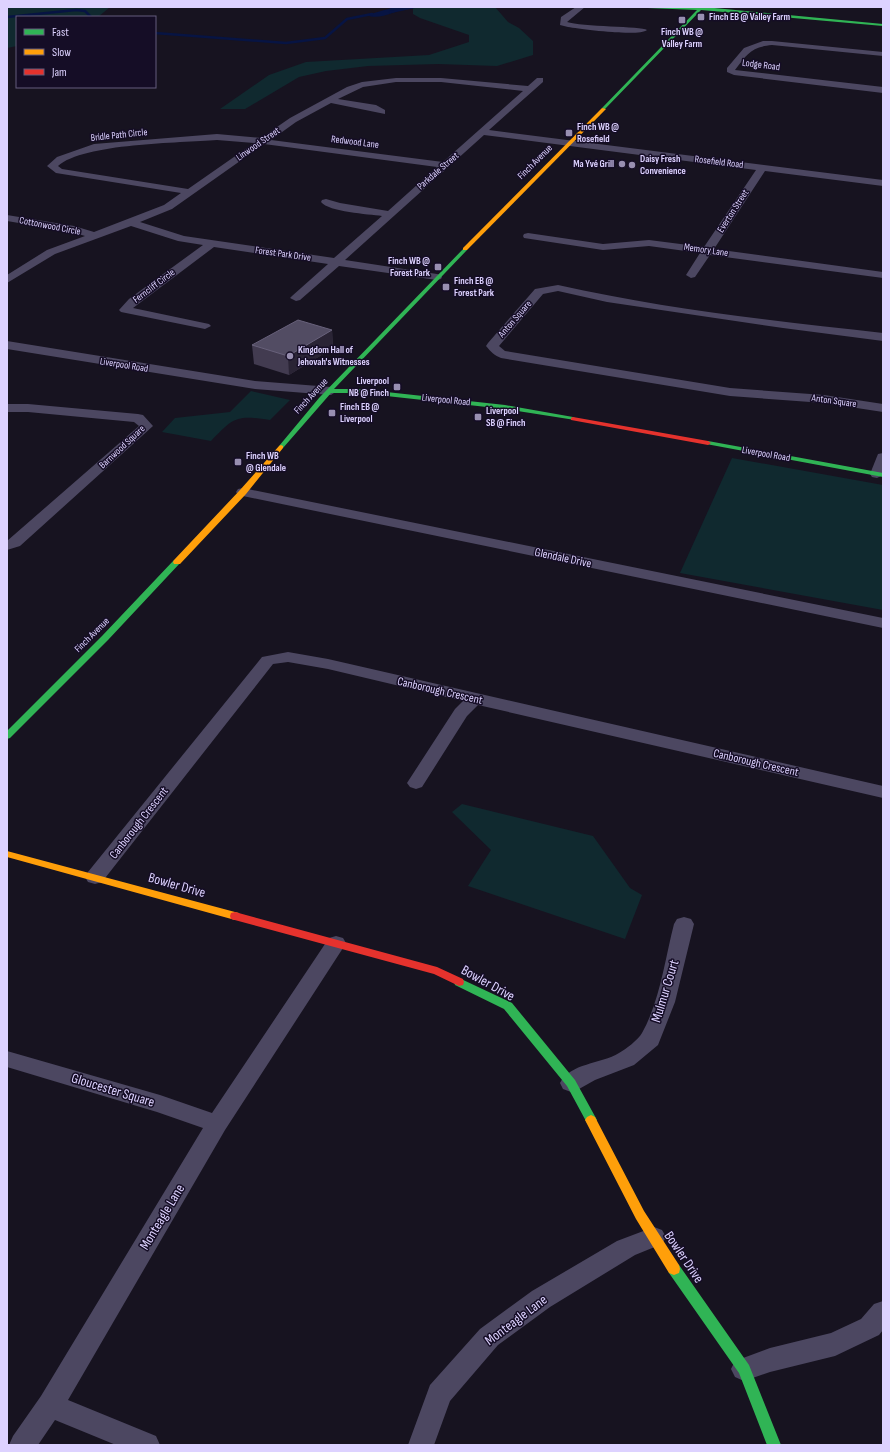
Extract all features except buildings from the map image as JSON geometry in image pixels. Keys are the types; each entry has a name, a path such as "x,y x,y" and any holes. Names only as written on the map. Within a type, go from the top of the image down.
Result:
{"main road":[{"path":"624,7 702,7 883,25"},
{"name":"Finch Avenue","path":"7,736 105,638 243,492 321,399 437,277 626,87 702,7"},
{"name":"Liverpool Road","path":"330,390 359,391 505,407 880,474"},
{"name":"Bowler Drive","path":"7,854 437,971 508,1006 571,1083 640,1215 744,1369 756,1396 774,1445"}],"street":[{"path":"581,7 564,19 563,23 568,25 620,30 644,30"},
{"name":"Lodge Road","path":"883,54 772,42 757,43 751,45 730,70 734,73 883,90"},
{"name":"Linwood Street","path":"8,278 51,252 168,207 292,120 350,89 362,85 396,80 461,81 528,89"},
{"name":"Parkdale Street","path":"336,262 372,231 388,214 483,132 528,89 540,80"},
{"path":"329,100 376,108 382,112"},
{"name":"Rosefield Road","path":"483,132 883,183"},
{"name":"Bridle Path Circle","path":"190,192 59,171 52,166 60,159 74,153 94,147 115,144 217,137 262,141"},
{"name":"Redwood Lane","path":"262,141 446,165"},
{"name":"Everton Street","path":"691,276 763,167"},
{"path":"326,202 338,206 388,214"},
{"name":"Cottonwood Circle","path":"7,218 69,228 93,235"},
{"name":"Forest Park Drive","path":"130,222 182,239 437,277"},
{"name":"Memory Lane","path":"528,236 603,247 649,243 883,275"},
{"name":"Ferncliff Circle","path":"205,326 125,310 133,301 211,244"},
{"path":"296,298 336,262"},
{"name":"Anton Square","path":"883,337 783,325 607,300 558,288 539,291 492,346 501,354 722,390 824,399 883,408"},
{"name":"Liverpool Road","path":"7,345 255,385 330,390"},
{"name":"Barnwood Square","path":"7,408 28,408 138,418 147,426 16,543 7,546"},
{"path":"880,474 883,457"},
{"name":"Glendale Drive","path":"243,492 720,591 883,623"},
{"name":"Canborough Crescent","path":"96,878 268,660 288,657 328,664 474,699 883,792"},
{"path":"416,782 461,713 474,699"},
{"name":"Mulmur Court","path":"571,1083 587,1074 626,1059 650,1039 665,1002 684,924"},
{"name":"Monteagle Lane","path":"50,1405 217,1124 336,943"},
{"name":"Gloucester Square","path":"7,1059 160,1104 217,1124"},
{"name":"Monteagle Lane","path":"421,1445 439,1394 489,1337 541,1299 626,1248 654,1237"},
{"path":"744,1369 770,1360 835,1344 870,1327 883,1312"},
{"path":"22,1445 50,1405 147,1445"}],"green space":[{"path":"7,7 110,7 99,16 16,16 16,46 7,48"},
{"path":"495,7 508,22 519,28 533,41 533,55 497,66 438,64 368,66 326,71 299,77 245,109 220,109 269,75 306,62 429,55 469,42 469,35 420,18 413,14 413,8"},
{"path":"251,391 290,400 270,420 242,418 236,420 225,427 211,441 162,432 175,418 230,412"},
{"path":"732,458 883,485 883,610 680,573"},
{"path":"462,804 593,836 630,888 642,895 625,939 468,886 491,850 452,812"}],"shaded area":[{"path":"395,7 408,7 382,16 371,17 367,15"}],"waterway":[{"path":"390,12 414,7"},
{"path":"17,16 76,10 85,11 90,16"},
{"path":"156,33 286,43 325,38 347,19 372,14"},
{"path":"7,17 16,16"}],"traffic: fast":[{"path":"625,7 716,9 883,25"},
{"path":"604,109 702,7"},
{"path":"281,447 321,399 465,249"},
{"path":"331,391 359,391 505,407 573,419"},
{"path":"708,443 883,475"},
{"path":"7,736 105,638 177,562"},
{"path":"459,982 508,1006 571,1083 591,1120"},
{"path":"674,1269 744,1369 774,1445"}],"traffic: slow":[{"path":"465,249 604,109"},
{"path":"177,562 243,492 281,447"},
{"path":"7,854 235,916"},
{"path":"591,1120 640,1215 674,1269"}],"traffic: jam":[{"path":"573,419 708,443"},
{"path":"235,916 437,971 459,982"}],"place":[{"name":"Finch EB @ Valley Farm","path":"701,17"},
{"name":"Finch WB @ Valley Farm","path":"682,20"},
{"name":"Finch WB @ Rosefield","path":"569,133"},
{"name":"Ma Yvé Grill","path":"622,164"},
{"name":"Daisy Fresh Convenience","path":"632,165"},
{"name":"Finch WB @ Forest Park","path":"438,267"},
{"name":"Finch EB @ Forest Park","path":"446,287"},
{"name":"Kingdom Hall of Jehovah's Witnesses","path":"290,356"},
{"name":"Liverpool NB @ Finch","path":"397,387"},
{"name":"Finch EB @ Liverpool","path":"332,413"},
{"name":"Liverpool SB @ Finch","path":"478,417"},
{"name":"Finch WB @ Glendale","path":"238,462"}]}
